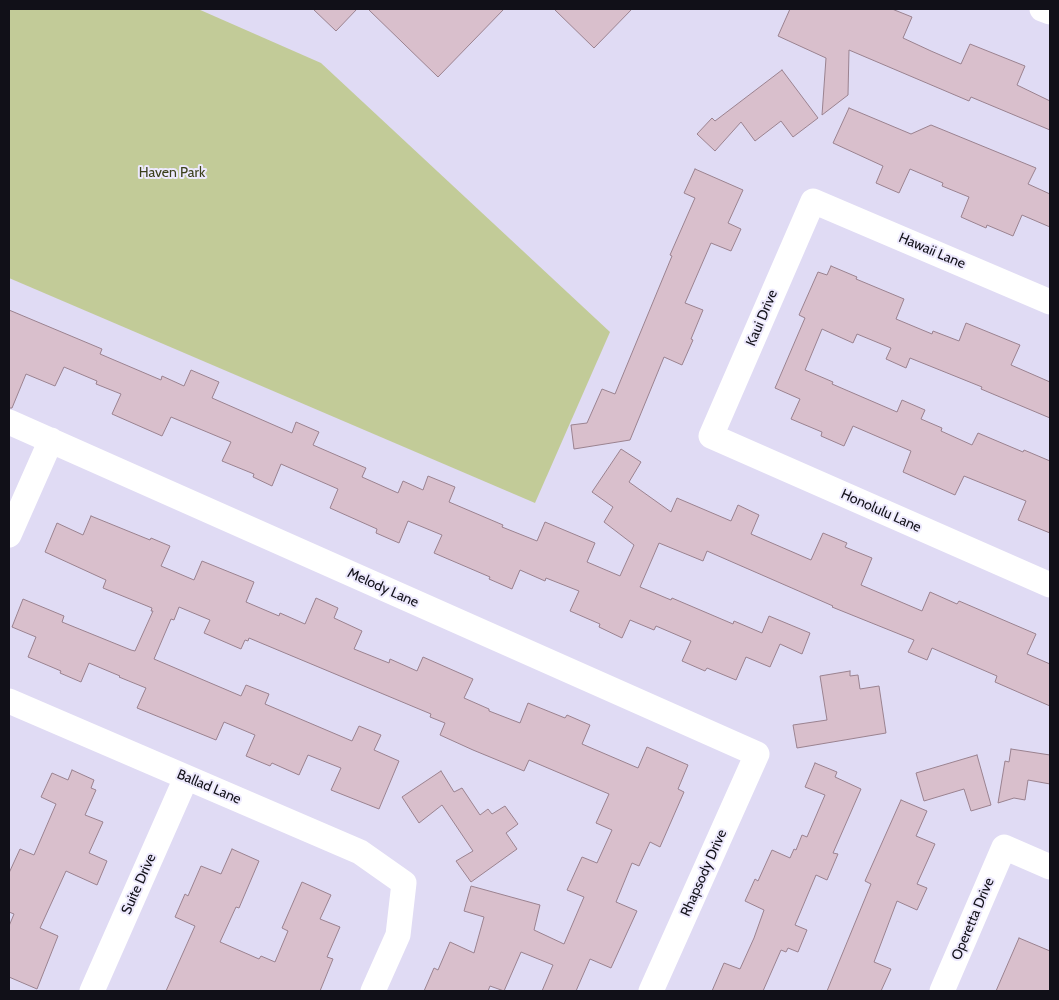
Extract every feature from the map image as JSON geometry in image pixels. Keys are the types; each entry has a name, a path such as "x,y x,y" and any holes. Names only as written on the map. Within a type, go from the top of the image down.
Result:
{"street":[{"path":"1042,9 1050,12"},
{"name":"Hawaii Lane","path":"813,201 1050,302"},
{"name":"Kaui Drive","path":"711,436 813,201"},
{"name":"Melody Lane","path":"9,422 757,754"},
{"name":"Honolulu Lane","path":"711,436 1050,585"},
{"path":"9,535 51,440"},
{"name":"Ballad Lane","path":"9,701 360,852 404,882 398,935 373,991"},
{"name":"Rhapsody Drive","path":"651,991 757,754"},
{"name":"Suite Drive","path":"92,991 186,778"},
{"name":"Operetta Drive","path":"942,991 1004,847 1050,867"}],"green space":[{"name":"Haven Park","path":"9,9 198,9 321,63 610,332 535,503 9,278"}],"building":[{"path":"313,9 357,9 336,31"},
{"path":"368,9 504,9 438,77"},
{"path":"554,9 632,9 594,48"},
{"path":"790,9 892,9 912,17 903,38 961,64 970,44 1025,66 1017,85 1050,101 1050,130 971,97 969,101 849,50 848,95 822,115 826,58 778,36"},
{"path":"782,70 818,118 793,137 781,121 755,141 741,122 715,151 697,134 712,118 715,121"},
{"path":"849,108 911,134 931,125 1036,168 1028,184 1050,194 1050,227 1022,215 1013,236 987,225 986,228 961,217 969,197 942,186 943,183 910,169 899,193 876,183 883,166 833,143"},
{"path":"695,169 743,190 728,223 741,229 731,251 711,243 685,303 703,310 691,339 693,340 682,365 664,357 630,440 574,449 571,425 587,423 602,389 615,394 672,256 670,255 695,198 684,193"},
{"path":"831,266 857,277 856,279 904,299 896,319 932,334 933,331 959,341 966,323 1020,345 1011,365 1050,382 1050,418 981,389 982,387 910,358 906,368 886,359 891,348 857,334 853,343 822,329 805,370 833,382 832,384 897,412 902,400 925,410 921,419 942,428 941,431 972,445 978,433 1050,461 1050,533 1018,520 1026,501 964,476 955,495 903,472 911,451 853,426 844,446 821,436 822,432 791,419 800,399 775,388 805,318 799,315 818,272 827,275"},
{"path":"9,310 102,349 100,354 161,380 162,376 184,386 191,370 219,382 212,398 292,433 296,422 319,432 313,445 366,468 362,477 398,493 403,481 423,490 428,476 455,487 449,502 503,525 502,527 537,541 545,522 595,543 587,562 620,576 634,545 604,522 613,507 592,492 621,449 641,462 629,482 671,512 677,498 731,521 738,505 759,515 751,534 811,560 823,533 847,543 845,547 872,558 861,585 922,611 930,592 957,604 959,601 1036,634 1027,654 1050,664 1050,706 995,682 997,676 932,648 927,660 908,652 914,640 832,607 707,551 703,561 659,543 640,587 671,600 672,598 733,624 734,621 762,633 769,616 810,633 802,654 780,644 770,667 746,657 736,680 707,668 705,671 682,661 691,641 656,626 654,630 630,620 622,638 599,627 600,624 570,611 579,591 546,578 545,581 520,570 512,589 489,579 490,577 434,553 442,535 408,521 399,543 376,533 377,529 330,508 338,489 281,464 272,486 253,477 254,474 222,461 231,442 171,417 162,436 112,414 121,394 96,384 97,381 64,367 55,386 26,374 12,408 9,408"},
{"path":"91,516 170,546 161,566 194,580 202,561 254,582 246,602 279,616 280,613 305,624 316,598 338,608 334,618 362,631 354,649 389,663 390,659 417,671 423,657 473,679 464,698 489,709 489,711 520,723 528,703 565,718 567,715 590,725 582,744 638,768 647,747 688,765 678,789 684,792 660,847 650,842 639,866 632,863 616,902 637,911 611,968 590,959 576,991 542,991 553,965 521,952 504,991 490,986 488,991 424,991 434,968 438,970 450,942 474,953 484,917 464,911 471,886 540,905 534,930 564,944 584,897 567,890 582,857 597,863 612,830 596,823 609,794 529,760 524,771 473,750 440,735 445,723 430,717 431,714 249,638 248,641 245,640 241,649 204,633 210,620 179,607 174,620 171,619 154,659 241,696 246,685 269,694 265,704 352,741 359,726 381,735 374,750 399,761 379,809 331,790 341,768 308,755 299,775 272,763 270,766 246,756 255,735 224,722 216,740 137,708 146,688 120,676 89,663 81,682 28,657 36,637 12,627 23,599 64,616 62,622 135,651 153,611 151,611 152,608 103,588 106,580 45,552 57,523 83,535"},
{"path":"850,671 850,676 858,675 860,689 879,686 886,733 797,748 793,725 827,720 820,676"},
{"path":"1011,749 1050,755 1050,784 1028,780 1025,800 1014,798 998,803 1005,761 1009,762"},
{"path":"977,755 991,805 971,811 964,789 924,801 916,773"},
{"path":"815,763 837,772 835,777 861,789 833,853 838,854 827,880 816,875 795,925 807,930 798,952 788,948 786,952 781,950 763,991 712,991 724,963 740,969 754,938 764,910 745,901 755,879 758,881 772,850 790,858 794,849 796,850 802,835 807,837 825,795 805,787"},
{"path":"72,770 94,780 91,788 96,790 85,815 103,822 89,853 107,861 97,885 66,871 40,928 58,936 37,989 9,977 9,926 14,914 9,912 9,873 20,849 34,855 56,804 41,797 52,773 68,780"},
{"path":"441,771 454,792 462,788 480,815 488,809 492,814 505,806 518,824 506,833 517,849 471,882 456,861 473,851 442,805 419,823 402,797"},
{"path":"901,800 927,811 916,836 935,844 917,884 927,888 917,910 897,901 874,962 891,969 881,991 827,991 871,884 865,881"},
{"path":"232,849 259,861 239,908 236,907 220,942 259,959 261,956 275,962 288,931 282,928 302,882 331,895 320,919 340,927 327,957 333,959 320,991 166,991 195,926 175,917 185,894 188,896 201,866 221,874"},
{"path":"1019,938 1050,951 1050,991 996,991"}]}
